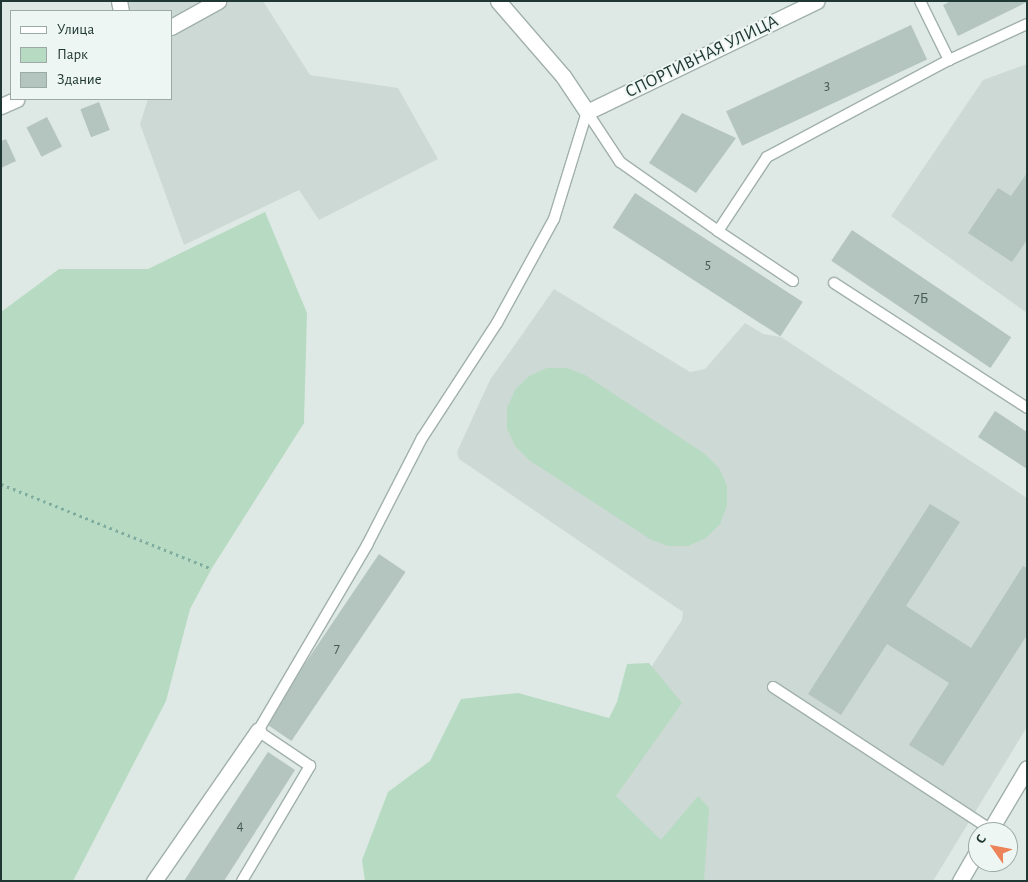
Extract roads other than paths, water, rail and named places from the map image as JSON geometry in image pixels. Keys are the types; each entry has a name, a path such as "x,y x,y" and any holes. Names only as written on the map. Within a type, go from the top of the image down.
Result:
{"street":[{"path":"172,26 218,1"},
{"path":"498,1 563,76 587,112"},
{"name":"СПОРТИВНАЯ УЛИЦА","path":"587,112 817,1"},
{"path":"154,881 258,731"},
{"path":"994,822 1027,768"},
{"path":"960,881 968,867"}],"lane":[{"path":"920,1 949,60"},
{"path":"718,231 767,157 949,60 1027,24"},
{"path":"587,112 620,162 793,281"},
{"path":"242,881 310,766 258,731 367,545 422,438 496,323 554,219 587,112"},
{"path":"834,283 1027,408"},
{"path":"773,687 976,822"}]}
